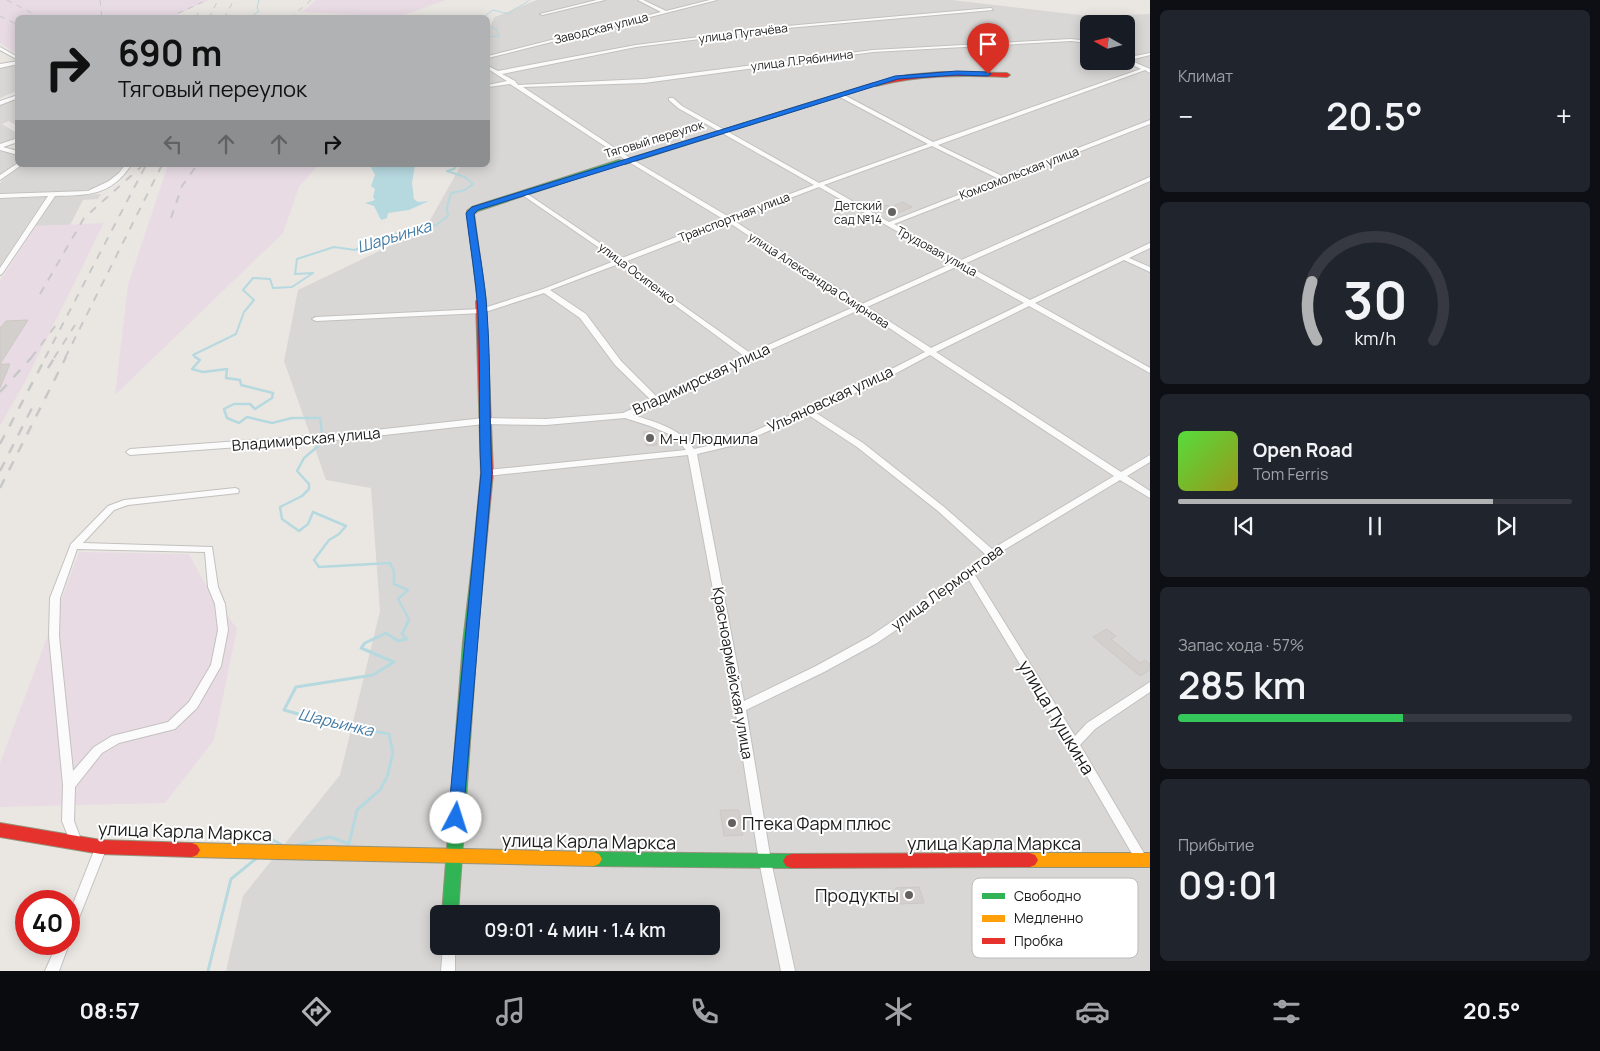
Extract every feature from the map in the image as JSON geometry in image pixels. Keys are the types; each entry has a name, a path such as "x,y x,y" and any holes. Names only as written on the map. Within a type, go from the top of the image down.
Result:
{"street":[{"path":"542,14 603,0"},
{"path":"640,0 664,12"},
{"name":"Заводская улица","path":"490,57 715,0"},
{"name":"улица Пугачёва","path":"497,73 636,46 787,28 991,9"},
{"name":"улица Л.Рябинина","path":"490,86 644,81 873,51 1080,41"},
{"path":"0,48 15,58"},
{"path":"1135,57 1150,54"},
{"path":"0,66 15,61"},
{"path":"1135,64 1147,70"},
{"name":"улица Александра Смирнова","path":"490,68 631,161 727,219 928,352 1150,495"},
{"name":"Транспортная улица","path":"316,319 482,311 545,290 727,219 932,144 1147,70"},
{"name":"Тяговый переулок","path":"482,311 470,213 475,209 898,77 969,73 1007,75"},
{"path":"842,96 932,144 1004,179"},
{"path":"0,103 15,97"},
{"name":"Трудовая улица","path":"671,99 680,108 725,131 1150,371"},
{"name":"Комсомольская улица","path":"889,224 1150,122"},
{"path":"0,147 15,141"},
{"path":"0,147 15,152"},
{"path":"0,178 15,167"},
{"path":"0,196 102,190 127,167"},
{"name":"Владимирская улица","path":"130,452 348,436 484,421 546,422 625,415 749,356 1150,179"},
{"name":"улица Осипенко","path":"523,193 621,260 666,296 749,356"},
{"path":"0,274 53,194"},
{"name":"Ульяновская улица","path":"487,473 692,452 736,442 871,382 928,352 1150,245"},
{"path":"1124,258 1150,270"},
{"path":"545,290 583,316 618,363 656,400"},
{"path":"450,905 469,652 487,473 482,311"},
{"path":"806,410 860,445 941,509 991,554"},
{"path":"625,415 667,431 688,443 692,452"},
{"name":"Красноармейская улица","path":"692,452 740,708 764,861 788,971"},
{"name":"улица Лермонтова","path":"740,708 820,669 873,640 970,574 991,554 1150,458"},
{"path":"76,842 68,821 69,785 54,636 55,598 74,546 111,508 127,502 235,491"},
{"path":"69,785 98,750 116,739 171,726 193,705 216,666 223,630 220,604 213,587 208,549 74,546"},
{"name":"улица Пушкина","path":"970,574 1146,860"},
{"path":"1074,744 1091,726 1150,686"},
{"name":"улица Карла Маркса","path":"0,830 76,842 100,848 453,857 764,861 1146,860"},
{"path":"80,900 100,848"},
{"path":"52,971 59,955"},
{"path":"448,971 449,955"}],"shaded area":[{"path":"0,0 209,0 176,15 15,15 15,53 0,43"},
{"path":"316,0 446,0 404,15 302,12"},
{"path":"537,0 952,0 1080,15 1080,70 1135,70 1135,15 1120,15 1150,14 1150,971 226,971 243,896 340,775 380,611 371,488 326,480 284,361 298,290 425,229 460,167 490,167 490,26 495,17"},
{"path":"15,63 15,92 0,98 0,69"},
{"path":"15,99 15,125 9,121 2,124 15,132 15,138 0,144 0,106"},
{"path":"0,150 15,154 15,166 0,176"},
{"path":"18,167 122,167 115,177 100,188 79,191 0,193 0,183"},
{"path":"167,167 316,167 299,187 283,233 115,395 128,285"},
{"path":"101,194 98,199 83,200 70,225 36,226 55,196"},
{"path":"46,197 0,266 0,199"},
{"path":"104,223 26,380 0,426 0,281 36,226"},
{"path":"79,552 189,554 203,580 237,629 214,740 165,803 0,807 0,763"}],"water":[{"path":"371,167 415,167 412,183 414,199 418,202 429,201 409,210 388,213 387,218 381,220 374,206 365,203 375,200 373,197 375,189 371,186 375,175"}],"building":[{"name":"Детский сад №14","path":"903,202 912,207 891,216 878,208 886,205 891,207"},
{"path":"28,320 0,364 0,328 6,321"},
{"path":"0,364 10,364 0,388"},
{"name":"М-н Людмила","path":"654,431 657,445 647,446 643,432"},
{"path":"1107,629 1116,636 1111,639 1140,663 1145,660 1150,664 1150,670 1140,676 1093,637"},
{"name":"Птека Фарм плюс","path":"720,810 739,810 743,835 724,836"},
{"name":"Продукты","path":"919,887 924,903 899,904 895,888"}],"waterway":[{"name":"Шарьинка","path":"253,15 259,11 257,8 259,0"},
{"path":"486,15 493,10 509,14 529,0"},
{"path":"490,27 496,29 499,37 490,36"},
{"name":"Шарьинка","path":"197,358 193,355 236,334 244,312 254,300 243,290 253,278 270,279 273,288 292,287 313,273 295,274 297,259 334,247 355,250 386,236 436,225 448,216 447,208 451,193 465,190 473,184 465,177 447,171 456,167"},
{"name":"Шарьинка","path":"195,357 200,360 192,369 203,372 227,369 226,378 240,380 241,385 273,393 272,398 255,409 250,404 234,404 224,409 227,418 239,423 247,417 272,423 292,418 320,418 322,433"},
{"name":"Шарьинка","path":"323,442 304,458 297,471 309,484 309,489 302,496 280,507 282,519 299,531 308,524 313,512 346,526 339,534 329,540 314,560 319,567 390,563 394,572 394,584 408,590 398,599 409,619 407,623"},
{"name":"Шарьинка","path":"298,845 330,837 349,844 357,810 380,790 387,777 393,753 389,734 334,724 284,710 296,687 373,675 394,662 361,648 365,643 386,633 398,641 407,639 402,634 408,622"},
{"name":"Шарьинка","path":"271,843 273,840 284,846"},
{"name":"Шарьинка","path":"208,971 231,879 258,857"}],"railway":[{"path":"7,0 35,15"},
{"path":"100,0 102,15"},
{"path":"174,15 207,0"},
{"path":"210,15 218,0"},
{"path":"226,15 234,0"},
{"path":"294,15 311,0"},
{"path":"0,16 15,24"},
{"path":"40,294 84,218 141,167"},
{"path":"45,358 145,167"},
{"path":"65,358 161,167"},
{"path":"171,218 182,186 196,167"},
{"path":"31,358 59,321"},
{"path":"54,358 75,325"},
{"path":"0,392 32,357"},
{"path":"0,444 46,357"},
{"path":"48,368 55,357"},
{"path":"0,488 66,357"},
{"path":"0,471 32,408"}],"traffic: fast":[{"path":"481,301 470,213 475,209 622,162"},
{"path":"451,905 470,642 479,556"},
{"path":"594,859 791,861"}],"traffic: slow":[{"path":"622,162 876,84"},
{"path":"192,850 594,859"},
{"path":"1030,860 1150,860"}],"traffic: jam":[{"path":"876,84 925,75 1007,75"},
{"path":"479,556 487,473 481,301"},
{"path":"0,830 101,847 192,850"},
{"path":"791,861 1030,860"}],"place":[{"name":"Детский сад №14","path":"892,212"},
{"name":"М-н Людмила","path":"650,438"},
{"name":"Птека Фарм плюс","path":"732,823"},
{"name":"Продукты","path":"909,895"}],"route":[{"path":"456,818 470,642 487,473 482,311 470,213 475,209 523,193 842,96 898,77 957,73 988,74"}]}
